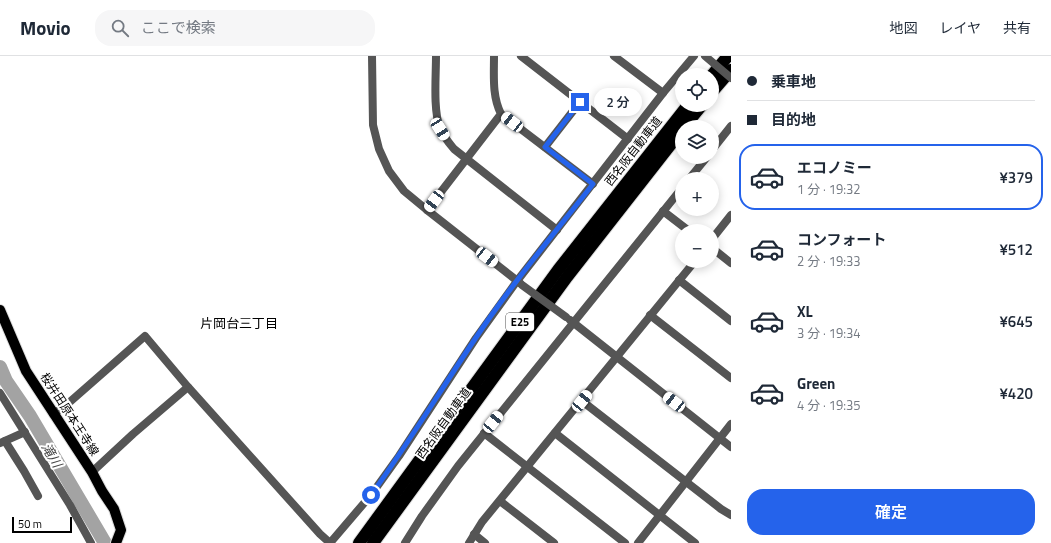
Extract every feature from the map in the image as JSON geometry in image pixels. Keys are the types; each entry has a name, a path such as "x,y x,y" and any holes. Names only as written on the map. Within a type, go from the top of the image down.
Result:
{"highway":[{"path":"718,68 728,56"},
{"path":"719,84 731,70"},
{"name":"西名阪自動車道","path":"359,543 558,270 682,112"},
{"path":"690,120 696,112"},
{"name":"西名阪自動車道","path":"373,543 567,277 675,139"}],"main road":[{"name":"桜井田原本王寺線","path":"0,310 26,371 92,472 114,509 120,539"}],"street":[{"path":"372,56 372,114 374,131 379,149 389,171 404,191 519,283 574,322 616,357 731,447"},
{"path":"436,56 437,109 440,129 454,149 557,230"},
{"path":"494,56 496,104 502,114 593,184"},
{"path":"521,56 628,139"},
{"path":"614,56 663,93"},
{"path":"53,414 64,407 145,336 188,387 330,543 371,495 399,456 476,338 519,283 557,230 663,93 694,56"},
{"path":"705,56 731,78"},
{"path":"545,147 580,102"},
{"path":"427,210 502,114"},
{"path":"719,141 731,126"},
{"path":"695,172 701,164"},
{"path":"409,542 422,516 443,486 675,196"},
{"path":"663,211 680,224"},
{"path":"719,231 731,215"},
{"path":"719,254 731,263"},
{"path":"469,543 482,522 689,268"},
{"path":"679,280 731,321"},
{"path":"650,315 731,378"},
{"path":"92,472 133,434 188,387"},
{"path":"0,393 70,505 91,543"},
{"path":"582,401 731,515"},
{"path":"638,543 731,424"},
{"path":"25,432 2,442 24,471 38,496"},
{"path":"484,433 625,543"},
{"path":"555,433 695,543"},
{"path":"500,501 554,543"},
{"path":"474,534 485,543"}],"waterway":[{"name":"滝川","path":"0,367 6,381 30,416 105,543"}],"district":[{"name":"片岡台三丁目","path":"239,323"}],"route":[{"path":"371,495 399,456 476,338 517,281 593,184 545,147 580,102"}]}
